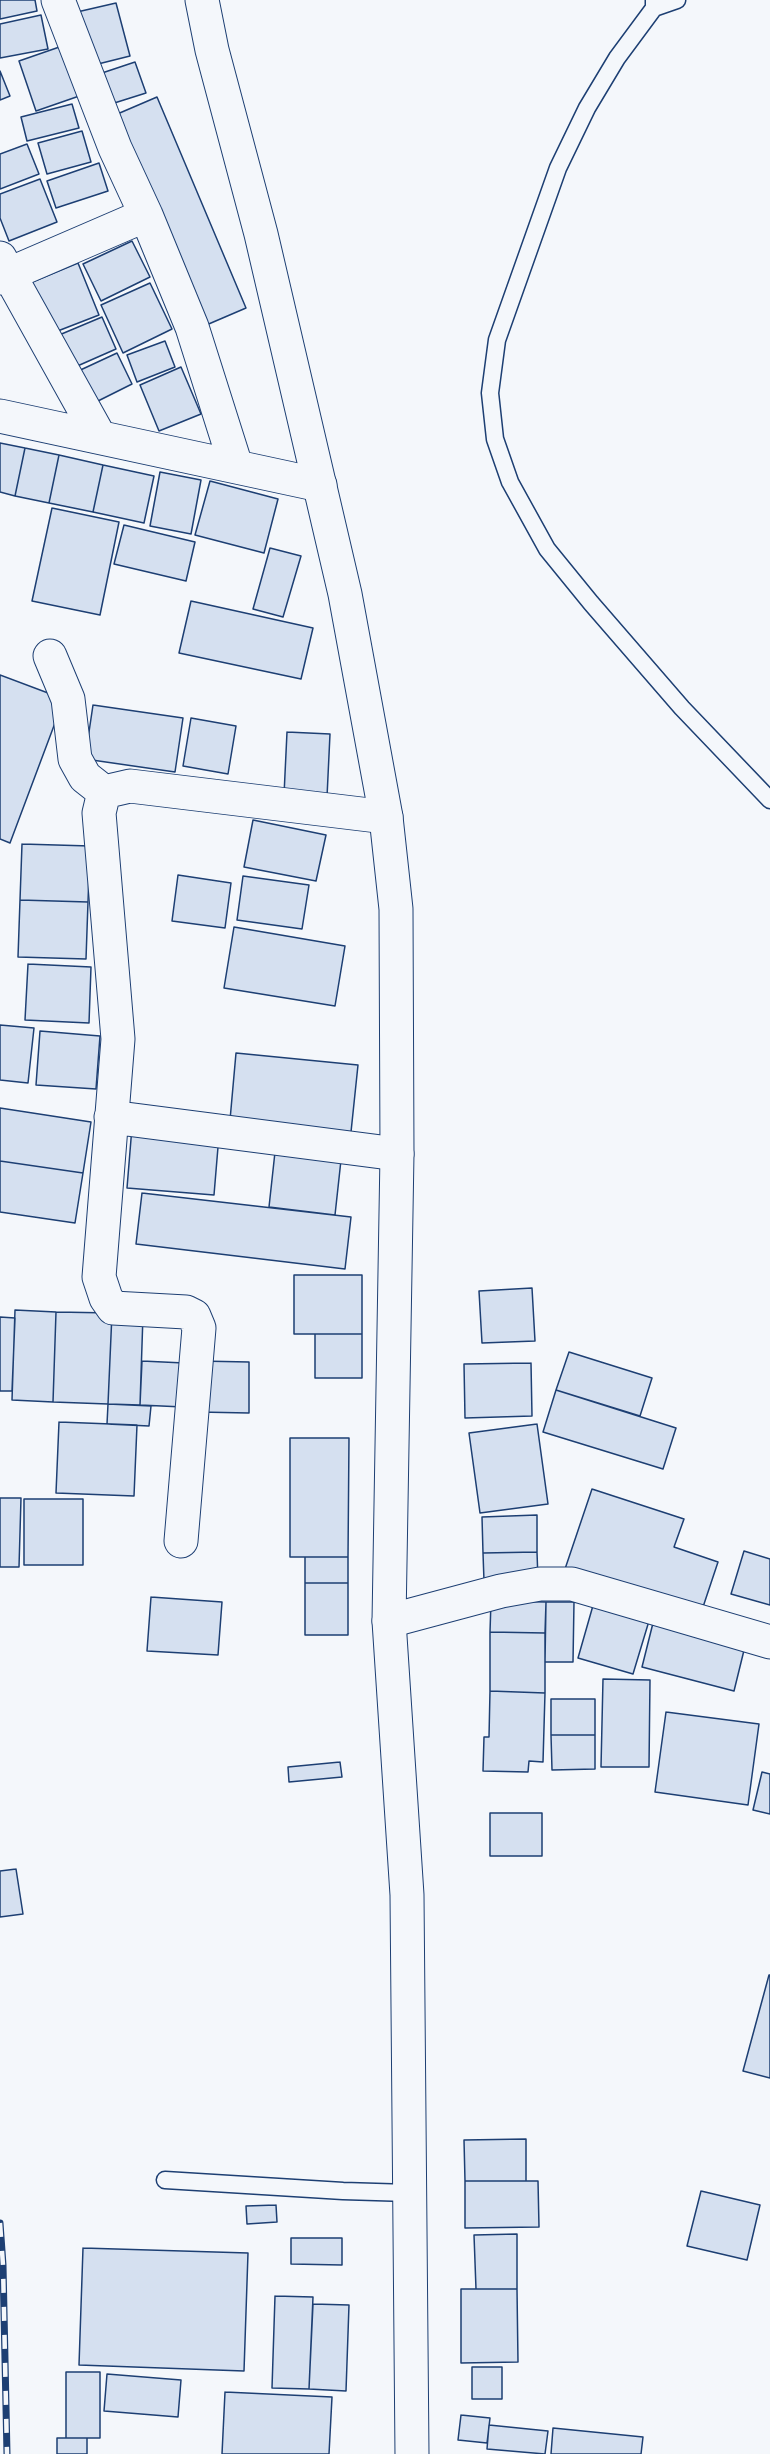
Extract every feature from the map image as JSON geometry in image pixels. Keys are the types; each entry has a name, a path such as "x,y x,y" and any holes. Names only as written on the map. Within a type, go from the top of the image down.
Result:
{"street":[{"path":"58,0 115,148 146,215 192,327 236,466"},
{"path":"202,0 261,234 345,594 386,817 396,909 397,1154 389,1621 407,1895 412,2454"},
{"path":"99,436 2,270 146,215"},
{"path":"0,416 99,436 162,453 236,466 320,485"},
{"path":"50,656 68,699 75,759 85,777 104,792"},
{"path":"104,792 130,786 386,817"},
{"path":"104,792 99,813 118,1040 99,1277 106,1298 113,1308 186,1312 194,1316 199,1328 181,1541"},
{"path":"111,1117 397,1154"},
{"path":"389,1621 501,1591 540,1584 572,1584 770,1642"}],"lane":[{"path":"677,0 654,4 587,108 558,168 497,340 490,393 495,439 510,482 547,549 682,708 770,800"},
{"path":"165,2180 409,2193"}],"building":[{"path":"0,0 35,0 37,11 0,19"},
{"path":"116,3 130,56 90,66 77,12"},
{"path":"41,15 48,49 0,58 0,24"},
{"path":"68,44 85,94 36,111 19,61"},
{"path":"135,62 146,93 108,105 99,74"},
{"path":"0,71 10,96 0,100"},
{"path":"157,97 246,308 204,326 115,115"},
{"path":"72,104 79,128 27,141 21,117"},
{"path":"82,131 91,162 47,174 38,143"},
{"path":"27,144 39,174 0,189 0,154"},
{"path":"99,163 108,191 56,208 47,181"},
{"path":"40,179 57,222 9,241 0,218 0,194"},
{"path":"132,241 150,277 101,301 83,264"},
{"path":"78,263 99,315 50,334 30,283"},
{"path":"150,283 172,329 123,353 101,305"},
{"path":"102,317 116,349 66,371 52,338"},
{"path":"165,341 175,367 137,382 127,355"},
{"path":"117,353 132,384 90,405 74,373"},
{"path":"181,367 201,414 159,431 140,385"},
{"path":"0,443 25,448 15,496 0,492"},
{"path":"25,448 59,455 49,503 15,496"},
{"path":"59,455 103,465 93,512 49,503"},
{"path":"103,465 154,476 144,523 93,512"},
{"path":"160,472 201,480 191,534 150,526"},
{"path":"210,481 278,499 264,553 195,535"},
{"path":"52,508 119,522 100,615 32,601"},
{"path":"124,525 195,542 186,581 114,564"},
{"path":"270,548 301,556 283,617 253,609"},
{"path":"191,601 313,628 301,679 179,653"},
{"path":"0,675 64,699 10,843 0,839"},
{"path":"93,705 183,718 175,772 85,759"},
{"path":"191,718 236,726 228,774 183,766"},
{"path":"287,732 330,734 327,797 284,795"},
{"path":"253,820 326,835 316,881 244,867"},
{"path":"22,844 90,846 88,902 20,900"},
{"path":"178,875 231,883 225,928 172,921"},
{"path":"243,876 309,885 302,929 237,920"},
{"path":"20,900 88,902 86,959 18,957"},
{"path":"234,927 345,946 335,1006 224,988"},
{"path":"28,964 91,967 89,1023 25,1020"},
{"path":"0,1025 34,1028 28,1083 0,1080"},
{"path":"40,1031 100,1036 96,1089 36,1085"},
{"path":"236,1053 358,1065 351,1132 230,1120"},
{"path":"0,1108 91,1122 83,1173 0,1161"},
{"path":"132,1127 219,1135 214,1195 127,1188"},
{"path":"275,1152 341,1160 335,1215 269,1207"},
{"path":"0,1161 83,1173 75,1223 0,1212"},
{"path":"142,1193 351,1217 345,1269 136,1244"},
{"path":"294,1275 362,1275 362,1334 294,1334"},
{"path":"532,1288 535,1341 482,1343 479,1291"},
{"path":"15,1310 56,1312 53,1402 12,1400"},
{"path":"56,1312 112,1313 108,1404 53,1402"},
{"path":"112,1313 143,1315 140,1405 108,1404"},
{"path":"0,1317 15,1318 12,1391 0,1391"},
{"path":"315,1334 362,1334 362,1378 315,1378"},
{"path":"569,1352 652,1378 640,1416 556,1390"},
{"path":"142,1361 184,1363 183,1407 140,1405"},
{"path":"199,1361 249,1362 249,1413 198,1412"},
{"path":"531,1363 532,1416 465,1418 464,1364"},
{"path":"556,1390 676,1428 663,1469 543,1432"},
{"path":"108,1404 151,1406 149,1426 107,1424"},
{"path":"59,1422 137,1425 134,1496 56,1493"},
{"path":"537,1424 548,1504 480,1513 469,1433"},
{"path":"290,1438 349,1438 348,1557 290,1557"},
{"path":"592,1489 684,1519 674,1547 718,1562 701,1613 565,1569"},
{"path":"0,1498 21,1498 19,1567 0,1567"},
{"path":"24,1499 83,1499 83,1565 24,1565"},
{"path":"537,1515 537,1552 483,1553 482,1517"},
{"path":"744,1551 770,1559 770,1605 731,1594"},
{"path":"537,1552 538,1580 484,1581 483,1553"},
{"path":"305,1557 348,1557 348,1583 305,1583"},
{"path":"305,1583 348,1583 348,1635 305,1635"},
{"path":"596,1595 652,1611 633,1674 578,1658"},
{"path":"151,1597 222,1602 218,1655 147,1651"},
{"path":"491,1601 546,1602 545,1633 490,1632"},
{"path":"546,1602 574,1602 573,1662 545,1662"},
{"path":"655,1615 747,1638 734,1691 642,1667"},
{"path":"490,1632 545,1633 545,1693 490,1691"},
{"path":"603,1679 650,1680 649,1767 601,1767"},
{"path":"490,1691 545,1693 543,1762 529,1761 528,1772 483,1771 484,1737 489,1737"},
{"path":"551,1699 595,1699 595,1735 551,1735"},
{"path":"666,1712 759,1724 748,1805 655,1792"},
{"path":"551,1735 595,1735 595,1769 552,1770"},
{"path":"340,1762 342,1777 289,1782 288,1767"},
{"path":"762,1772 770,1774 770,1814 753,1810"},
{"path":"490,1813 542,1813 542,1856 490,1856"},
{"path":"16,1869 23,1914 0,1917 0,1871"},
{"path":"770,1975 770,2078 743,2071"},
{"path":"526,2139 526,2181 465,2181 464,2140"},
{"path":"465,2181 538,2181 539,2227 465,2228"},
{"path":"701,2191 760,2205 747,2260 687,2246"},
{"path":"276,2205 277,2222 247,2224 246,2206"},
{"path":"517,2234 517,2289 476,2289 474,2235"},
{"path":"291,2238 342,2238 342,2265 291,2264"},
{"path":"83,2248 248,2253 244,2371 79,2365"},
{"path":"461,2289 517,2289 518,2362 461,2363"},
{"path":"275,2296 313,2297 309,2389 272,2388"},
{"path":"313,2304 349,2305 346,2391 309,2389"},
{"path":"472,2367 502,2367 502,2399 472,2399"},
{"path":"66,2372 100,2372 100,2438 66,2438"},
{"path":"107,2374 181,2380 178,2417 104,2411"},
{"path":"225,2392 332,2397 329,2454 222,2454"},
{"path":"461,2415 490,2418 487,2443 458,2440"},
{"path":"489,2425 548,2431 545,2454 487,2449"},
{"path":"553,2428 643,2437 641,2454 551,2454"},
{"path":"57,2438 87,2438 87,2454 57,2454"}],"railway":[{"path":"0,2223 7,2454"}]}
